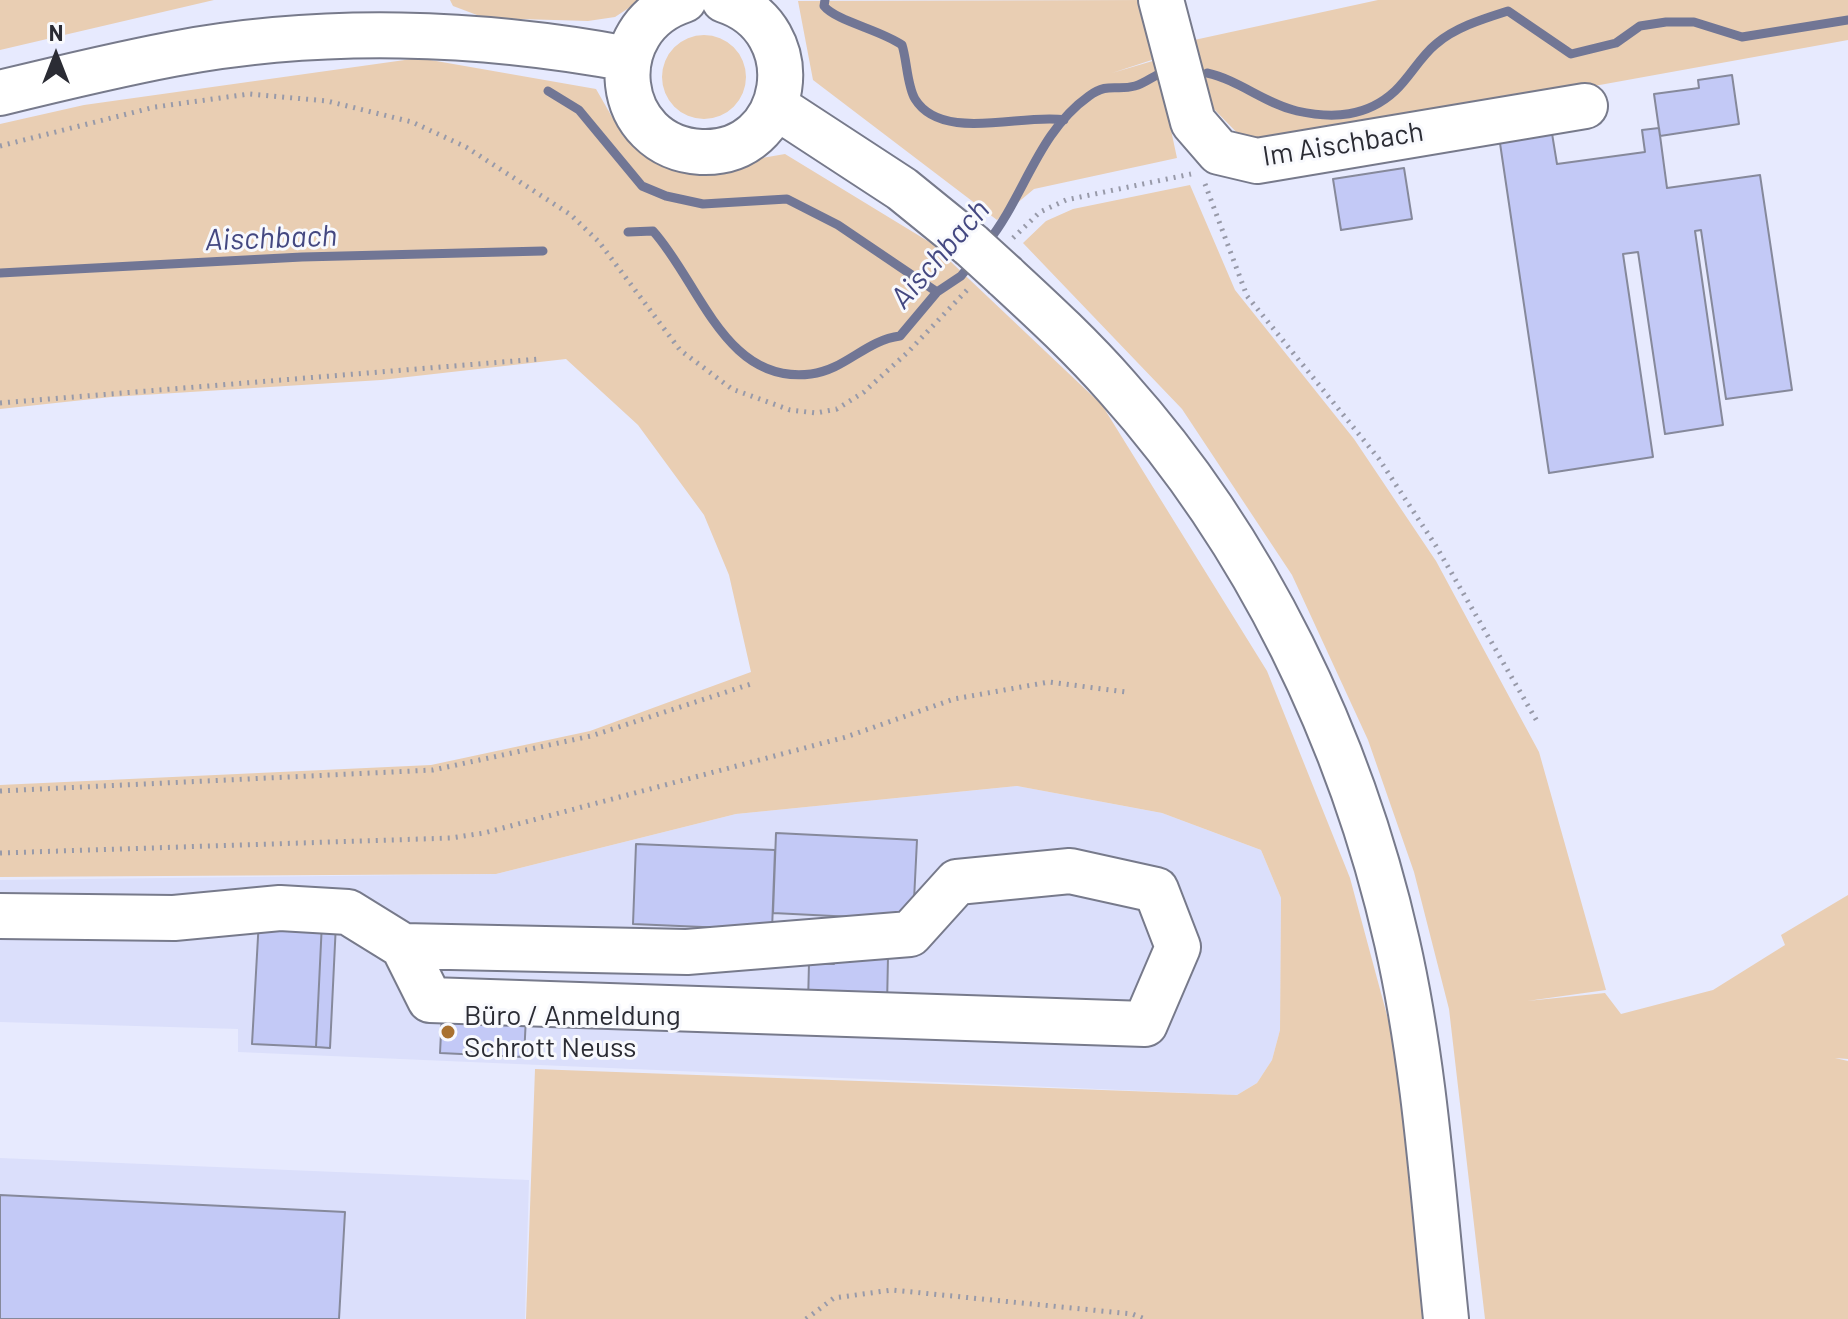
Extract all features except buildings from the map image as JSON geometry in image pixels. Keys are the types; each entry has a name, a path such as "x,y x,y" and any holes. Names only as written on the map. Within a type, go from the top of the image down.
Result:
{"main road":[{"path":"684,0 649,20 640,31 628,59 628,90 640,118 661,139 689,151 719,151 734,146 759,129 775,106 782,74 776,45 759,20 738,2"},
{"name":"Im Aischbach","path":"1161,0 1193,122 1219,152 1257,161 1585,106"},
{"path":"0,93 174,54 308,39 420,36 541,44 628,59"},
{"path":"775,106 902,189 990,262 1075,341 1188,475 1244,561 1297,656 1338,748 1376,863 1397,943 1416,1051 1446,1319"},
{"path":"0,916 174,918 280,908 348,912 403,946 687,952 910,934 957,882 1070,871 1156,890 1178,947 1145,1024 430,1000 403,946"}],"path":[{"path":"0,146 155,107 249,94 327,101 412,122 466,147 571,215 599,242 680,350 732,389 790,410 816,413 837,409 864,392 908,352 1040,212 1066,200 1162,183 1201,172 1247,296 1379,459 1444,559 1538,723"},
{"path":"0,403 539,359"},
{"path":"0,853 451,838 528,822 830,742 954,699 1049,682 1126,692"},
{"path":"0,791 433,770 591,736 754,683"},
{"path":"806,1319 834,1298 892,1290 1132,1314 1145,1319"}],"shaded area":[{"path":"0,0 214,0 0,50"},
{"path":"450,0 641,0 615,17 588,21 485,18 453,6"},
{"path":"1151,0 1167,55 1112,73 1156,60 1177,158 1034,189 997,220 813,80 798,1"},
{"path":"1378,0 1848,0 1848,40 1412,119 1245,141 1208,103 1185,42"},
{"path":"704,35 720,38 734,47 743,61 746,77 743,93 734,107 720,116 704,119 688,116 674,107 665,93 662,77 665,61 674,47 688,38"},
{"path":"419,58 596,89 623,136 681,172 785,154 931,243 1102,405 1267,671 1350,878 1395,1045 1423,1319 526,1319 535,1069 1237,1095 1257,1083 1272,1060 1280,1030 1281,898 1261,850 1162,813 1017,786 736,814 496,874 0,877 0,785 431,765 590,731 751,672 729,575 704,515 638,425 566,359 381,380 111,397 0,409 0,124 84,105"},
{"path":"1190,185 1235,290 1354,439 1436,561 1539,752 1606,990 1527,1001 1605,993 1621,1014 1713,990 1785,945 1781,935 1848,895 1848,1059 1835,1058 1848,1061 1848,1319 1485,1319 1449,1009 1414,872 1368,740 1292,575 1182,409 1023,243 1046,221 1073,209"},
{"path":"1017,786 1162,813 1261,850 1281,898 1280,1030 1272,1060 1257,1083 1237,1095 238,1052 238,1029 0,1022 0,880 496,874 736,814"},
{"path":"0,1158 529,1180 525,1319 0,1319"}],"waterway":[{"path":"825,0 824,6 838,16 902,45 912,94 927,112 944,120 963,123 1064,120"},
{"name":"Aischbach","path":"1207,73 1297,111 1324,115 1349,114 1384,100 1430,49 1444,38 1470,24 1508,11 1571,54 1616,43 1640,26 1666,22 1694,22 1742,37 1848,20"},
{"name":"Aischbach","path":"987,243 1044,146 1071,111 1102,89 1135,86 1157,75"},
{"path":"548,91 579,110 642,186 666,196 703,204 787,199 838,225 937,292"},
{"name":"Aischbach","path":"628,232 653,231 717,326 757,364 781,373 811,374 823,371 877,343 900,336 937,292 961,276 973,261"},
{"name":"Aischbach","path":"0,273 302,257 543,251"}],"place":[{"name":"Büro / Anmeldung Schrott Neuss","path":"448,1032"}]}
